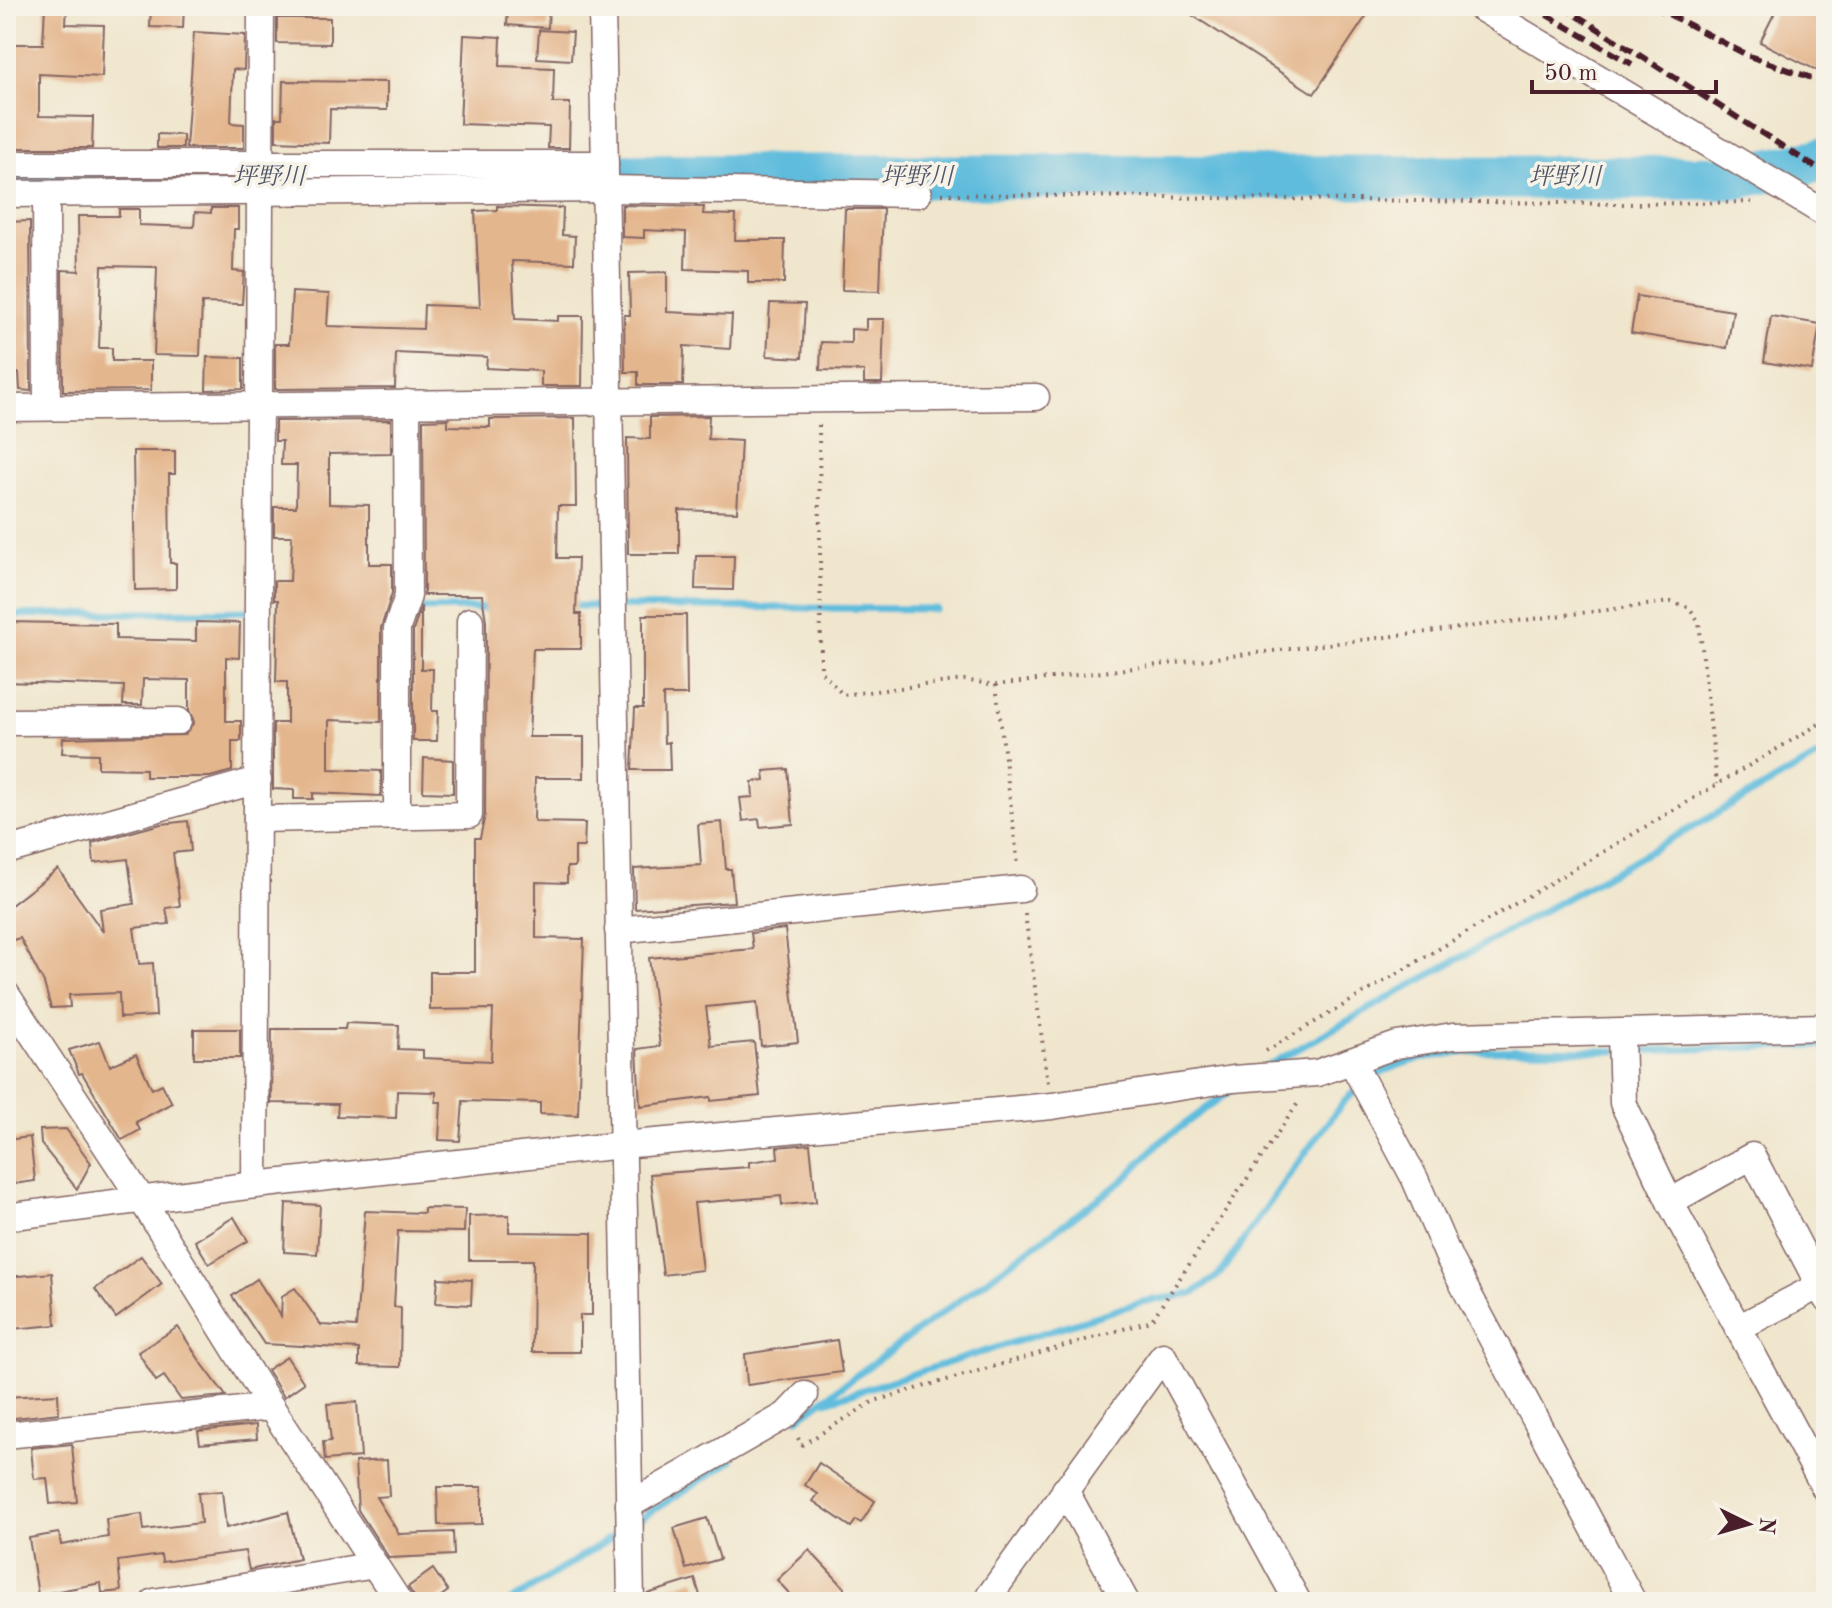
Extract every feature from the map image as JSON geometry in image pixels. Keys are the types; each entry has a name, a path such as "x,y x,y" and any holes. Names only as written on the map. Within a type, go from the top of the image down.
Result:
{"street":[{"path":"255,1185 261,6"},
{"path":"602,6 631,1602"},
{"path":"1478,6 1826,214"},
{"path":"6,164 262,162 605,176 918,194"},
{"path":"6,194 262,193 605,176"},
{"path":"46,194 47,407"},
{"path":"6,408 1036,397"},
{"path":"397,816 397,628 408,596 407,403"},
{"path":"257,819 469,815 470,621"},
{"path":"6,722 178,721"},
{"path":"6,851 258,780"},
{"path":"618,930 1021,889"},
{"path":"6,994 399,1602"},
{"path":"6,1217 255,1185 622,1145 1052,1106 1233,1079 1317,1073 1397,1045 1453,1036 1826,1027"},
{"path":"1621,1034 1623,1103 1670,1202 1826,1490"},
{"path":"1352,1062 1415,1179 1450,1260 1633,1602"},
{"path":"1670,1202 1752,1156 1824,1289 1738,1328"},
{"path":"985,1602 1163,1356 1298,1602"},
{"path":"630,1510 786,1415 805,1395"},
{"path":"6,1435 271,1407"},
{"path":"1065,1490 1126,1602"},
{"path":"154,1602 375,1565"}],"path":[{"path":"918,194 1622,204 1758,202"},
{"path":"819,399 821,671 843,695 964,680 996,685 1671,602 1689,607 1699,622 1717,784"},
{"path":"1233,1079 1269,1048 1826,720"},
{"path":"786,1415 802,1445 874,1401 1151,1321 1317,1073"}],"building":[{"path":"45,6 67,6 66,24 104,25 102,77 39,74 39,116 93,117 92,148 6,148 10,44 43,44"},
{"path":"151,6 184,6 183,28 150,27"},
{"path":"508,6 549,6 548,28 507,25"},
{"path":"1178,6 1373,6 1314,94"},
{"path":"1778,6 1813,6 1826,13 1826,75 1760,42"},
{"path":"277,18 330,18 330,44 277,43"},
{"path":"539,30 573,32 571,60 537,58"},
{"path":"194,32 245,35 244,70 233,69 231,123 244,124 244,148 186,148"},
{"path":"464,35 501,37 500,66 554,68 553,103 570,103 569,148 548,148 549,127 460,124"},
{"path":"283,81 387,82 387,110 330,109 329,143 276,141 276,118 282,118"},
{"path":"157,134 183,135 183,148 157,148"},
{"path":"622,205 704,207 703,214 736,215 735,240 785,240 784,283 748,283 748,271 685,269 686,232 644,230 644,238 622,237"},
{"path":"497,206 563,208 562,235 575,236 574,263 512,261 515,319 558,321 558,316 583,316 582,386 541,386 541,371 486,368 487,357 396,353 395,388 275,389 275,344 289,344 292,292 329,294 327,326 423,329 424,305 480,307 475,211 497,210"},
{"path":"211,208 238,208 233,271 244,272 242,304 202,303 200,356 154,355 157,267 102,266 99,348 112,348 112,361 151,361 151,390 63,391 62,270 79,271 78,216 119,216 119,209 139,209 139,225 194,227 195,212 211,213"},
{"path":"845,209 883,209 880,291 842,290"},
{"path":"30,221 31,391 20,390 19,373 6,373 6,222"},
{"path":"667,272 667,312 732,315 730,349 684,346 683,385 638,385 638,372 625,372 624,315 630,315 629,273"},
{"path":"1637,296 1733,311 1727,348 1631,333"},
{"path":"770,303 805,304 802,358 767,356"},
{"path":"1771,316 1820,324 1812,370 1764,362"},
{"path":"866,319 884,319 882,383 864,383 864,371 820,370 821,342 851,343 851,329 866,330"},
{"path":"207,357 243,358 243,389 206,390"},
{"path":"709,416 708,439 741,441 737,512 679,510 679,554 628,554 627,438 650,439 650,417"},
{"path":"575,418 576,506 558,506 557,558 578,558 576,614 581,614 581,649 533,649 529,737 584,737 584,778 535,778 534,819 536,822 585,823 584,847 575,847 575,867 567,867 567,883 536,882 536,938 584,939 578,1115 540,1114 540,1103 463,1101 460,1141 439,1140 441,1102 436,1102 436,1092 397,1091 396,1118 337,1116 338,1104 271,1103 272,1029 345,1029 346,1023 399,1025 398,1049 423,1050 423,1058 491,1061 493,1009 430,1010 430,972 475,972 475,838 480,838 485,815 486,621 482,595 424,595 423,420 448,419 448,426 490,427 490,419"},
{"path":"391,420 391,453 329,454 329,504 369,505 369,564 392,564 392,593 381,628 381,722 329,720 329,769 381,771 381,796 313,793 313,799 294,799 294,790 273,789 273,723 287,723 287,682 276,682 278,600 274,600 274,581 290,581 292,536 274,536 274,507 296,507 297,465 281,465 282,441 275,441 275,421"},
{"path":"133,451 175,451 175,474 169,474 170,563 176,563 176,589 135,590"},
{"path":"696,556 734,556 733,590 695,589"},
{"path":"421,606 421,669 433,669 432,711 438,711 437,741 413,741 413,631"},
{"path":"643,615 686,615 687,695 663,695 664,743 669,742 670,770 632,770 635,708 643,708"},
{"path":"6,622 116,624 116,639 196,641 196,622 240,623 239,658 226,657 226,721 241,721 241,741 232,741 232,771 210,777 146,777 146,769 98,768 98,754 62,753 63,738 185,735 194,722 189,710 189,680 143,679 142,705 123,705 124,686 6,682"},
{"path":"424,758 453,760 453,793 423,792"},
{"path":"788,769 793,824 760,827 759,819 743,821 740,798 753,797 752,782 765,780 764,771"},
{"path":"188,821 191,851 173,853 180,906 166,908 169,924 134,928 139,964 153,963 156,1016 120,1018 119,993 69,995 70,1007 51,1008 44,983 20,938 13,940 6,929 6,909 58,869 103,932 100,909 134,904 128,859 94,863 92,843 161,824"},
{"path":"722,822 726,869 731,869 734,902 635,909 634,869 701,865 698,824"},
{"path":"785,929 798,1042 761,1046 757,1002 706,1007 711,1046 754,1042 760,1096 711,1101 711,1097 640,1106 637,1049 660,1046 649,958 753,949 751,933"},
{"path":"194,1029 240,1029 240,1058 194,1058"},
{"path":"100,1041 110,1066 136,1054 152,1089 162,1084 172,1103 136,1122 140,1130 122,1140 82,1073 79,1074 69,1050"},
{"path":"66,1129 91,1163 77,1189 41,1144 40,1130"},
{"path":"30,1137 35,1181 6,1185 6,1140"},
{"path":"810,1144 816,1202 782,1205 781,1196 694,1203 702,1270 663,1275 650,1174 749,1167 749,1162 778,1158 777,1147"},
{"path":"286,1203 320,1205 317,1254 284,1252"},
{"path":"424,1208 465,1209 464,1232 398,1231 394,1307 401,1308 400,1367 359,1366 359,1349 264,1344 232,1296 257,1279 281,1316 282,1296 295,1288 321,1325 356,1327 365,1211 424,1213"},
{"path":"509,1215 509,1232 592,1233 592,1315 580,1315 580,1352 532,1352 533,1260 469,1260 469,1216"},
{"path":"234,1217 248,1241 209,1264 195,1241"},
{"path":"141,1256 162,1284 116,1318 95,1289"},
{"path":"52,1273 56,1325 12,1329 7,1277"},
{"path":"438,1278 472,1280 471,1305 436,1303"},
{"path":"178,1327 226,1396 181,1400 164,1376 156,1381 138,1352"},
{"path":"837,1340 842,1372 747,1385 745,1354"},
{"path":"287,1357 304,1383 284,1397 267,1370"},
{"path":"58,1394 59,1413 6,1419 6,1397"},
{"path":"357,1402 361,1457 325,1460 323,1442 331,1441 327,1404"},
{"path":"256,1425 257,1439 200,1444 198,1431"},
{"path":"72,1444 77,1502 50,1504 47,1478 34,1479 31,1448"},
{"path":"387,1460 389,1496 376,1497 399,1534 453,1532 454,1555 389,1558 358,1510 355,1462"},
{"path":"819,1463 875,1501 861,1523 856,1520 851,1527 813,1501 818,1494 805,1485"},
{"path":"437,1487 482,1487 482,1524 438,1525"},
{"path":"222,1491 226,1528 288,1512 299,1559 249,1570 245,1551 162,1562 161,1555 118,1561 121,1591 102,1593 101,1583 38,1595 29,1538 59,1533 61,1545 108,1537 106,1519 142,1514 144,1530 201,1523 198,1493"},
{"path":"707,1518 720,1559 686,1569 674,1528"},
{"path":"809,1550 845,1588 830,1602 797,1602 777,1580"},
{"path":"433,1569 448,1591 433,1602 418,1602 408,1587"},
{"path":"695,1579 702,1602 647,1602 647,1594"}],"waterway":[{"name":"坪野川","path":"564,176 1733,178 1826,159"},
{"name":"坪野川","path":"6,178 240,177"},
{"path":"568,606 936,609"},
{"path":"408,609 492,608"},
{"path":"6,615 252,611"},
{"path":"1264,1068 1826,752"},
{"path":"1627,1051 1826,1045"},
{"path":"1369,1080 1393,1067 1453,1054 1522,1050 1615,1051"},
{"path":"798,1418 1124,1180 1159,1143 1234,1088"},
{"path":"827,1401 1141,1302 1192,1294 1219,1275 1344,1101 1359,1088"},
{"path":"636,1521 731,1461"},
{"path":"510,1602 623,1530"}],"railway":[{"path":"1531,6 1632,64"},
{"path":"1562,6 1826,174"},
{"path":"1653,6 1749,56 1826,83"}]}
